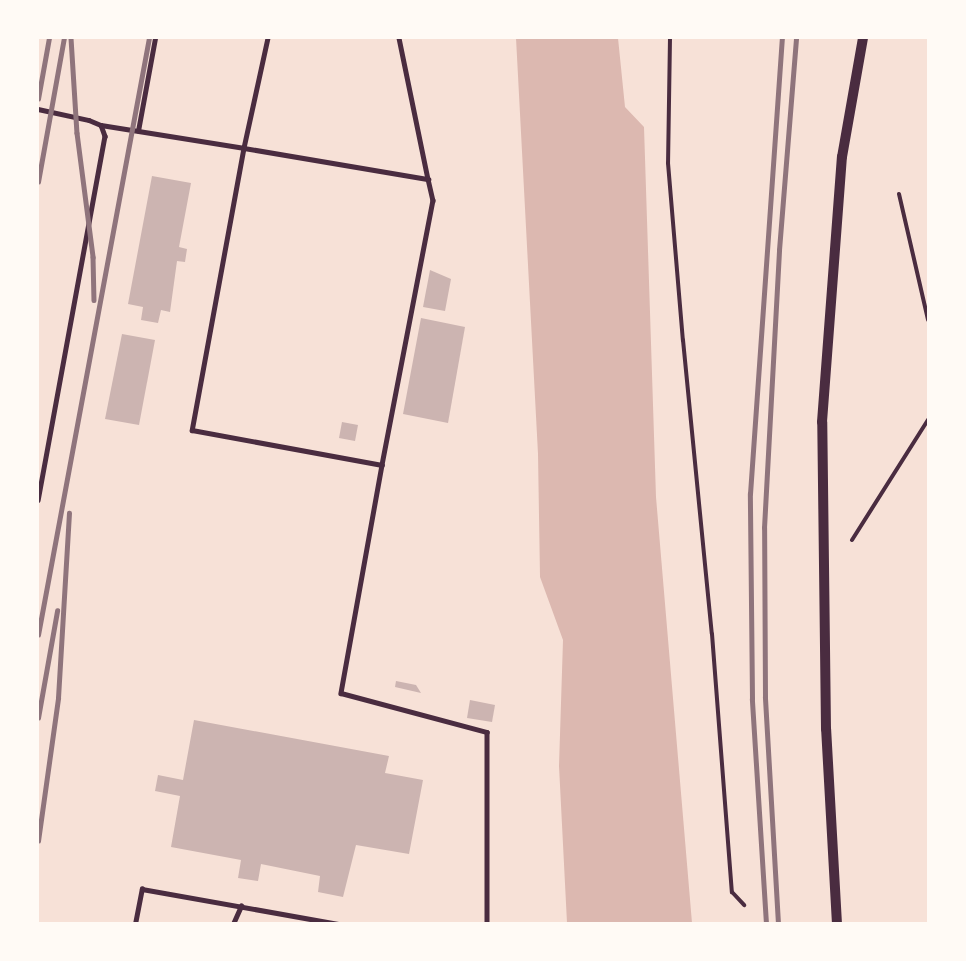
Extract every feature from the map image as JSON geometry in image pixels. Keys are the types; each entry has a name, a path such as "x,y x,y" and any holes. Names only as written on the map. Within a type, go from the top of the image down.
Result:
{"street":[{"path":"837,924 826,729 822,422 842,157 863,38"}],"lane":[{"path":"138,131 155,38"},
{"path":"268,38 244,148 192,430 382,465"},
{"path":"399,38 433,200 341,693 487,732 487,924"},
{"path":"38,109 101,125 428,179"},
{"path":"38,500 105,136 101,125"},
{"path":"135,924 142,889 338,924"},
{"path":"233,924 241,906"}],"path":[{"path":"670,38 668,163 684,351 712,634 732,892 744,905"},
{"path":"899,194 928,320"},
{"path":"852,540 928,420"}],"shaded area":[{"path":"516,38 618,38 625,107 644,127 656,497 692,923 567,923 559,766 563,640 540,577 538,454"}],"building":[{"path":"152,176 191,183 179,247 187,249 185,262 177,261 170,312 161,310 158,323 141,320 143,307 128,304"},
{"path":"430,270 451,279 445,311 423,307"},
{"path":"421,318 465,327 448,423 403,414"},
{"path":"122,334 155,340 139,425 105,419"},
{"path":"342,422 358,425 355,441 339,438"},
{"path":"396,681 416,685 421,693 395,687"},
{"path":"470,700 495,705 492,722 467,718"},
{"path":"194,720 389,756 385,773 423,780 409,854 356,845 343,897 318,892 320,876 261,864 258,881 238,878 241,860 171,847 180,796 155,791 158,775 183,780"}],"railway":[{"path":"38,99 49,38"},
{"path":"38,182 64,38"},
{"path":"71,38 77,133 93,257 94,300"},
{"path":"38,635 149,38"},
{"path":"766,924 752,699 750,494 782,38"},
{"path":"778,924 765,697 764,528 779,250 796,38"},
{"path":"38,841 58,698 69,513"},
{"path":"38,718 57,611"}]}
